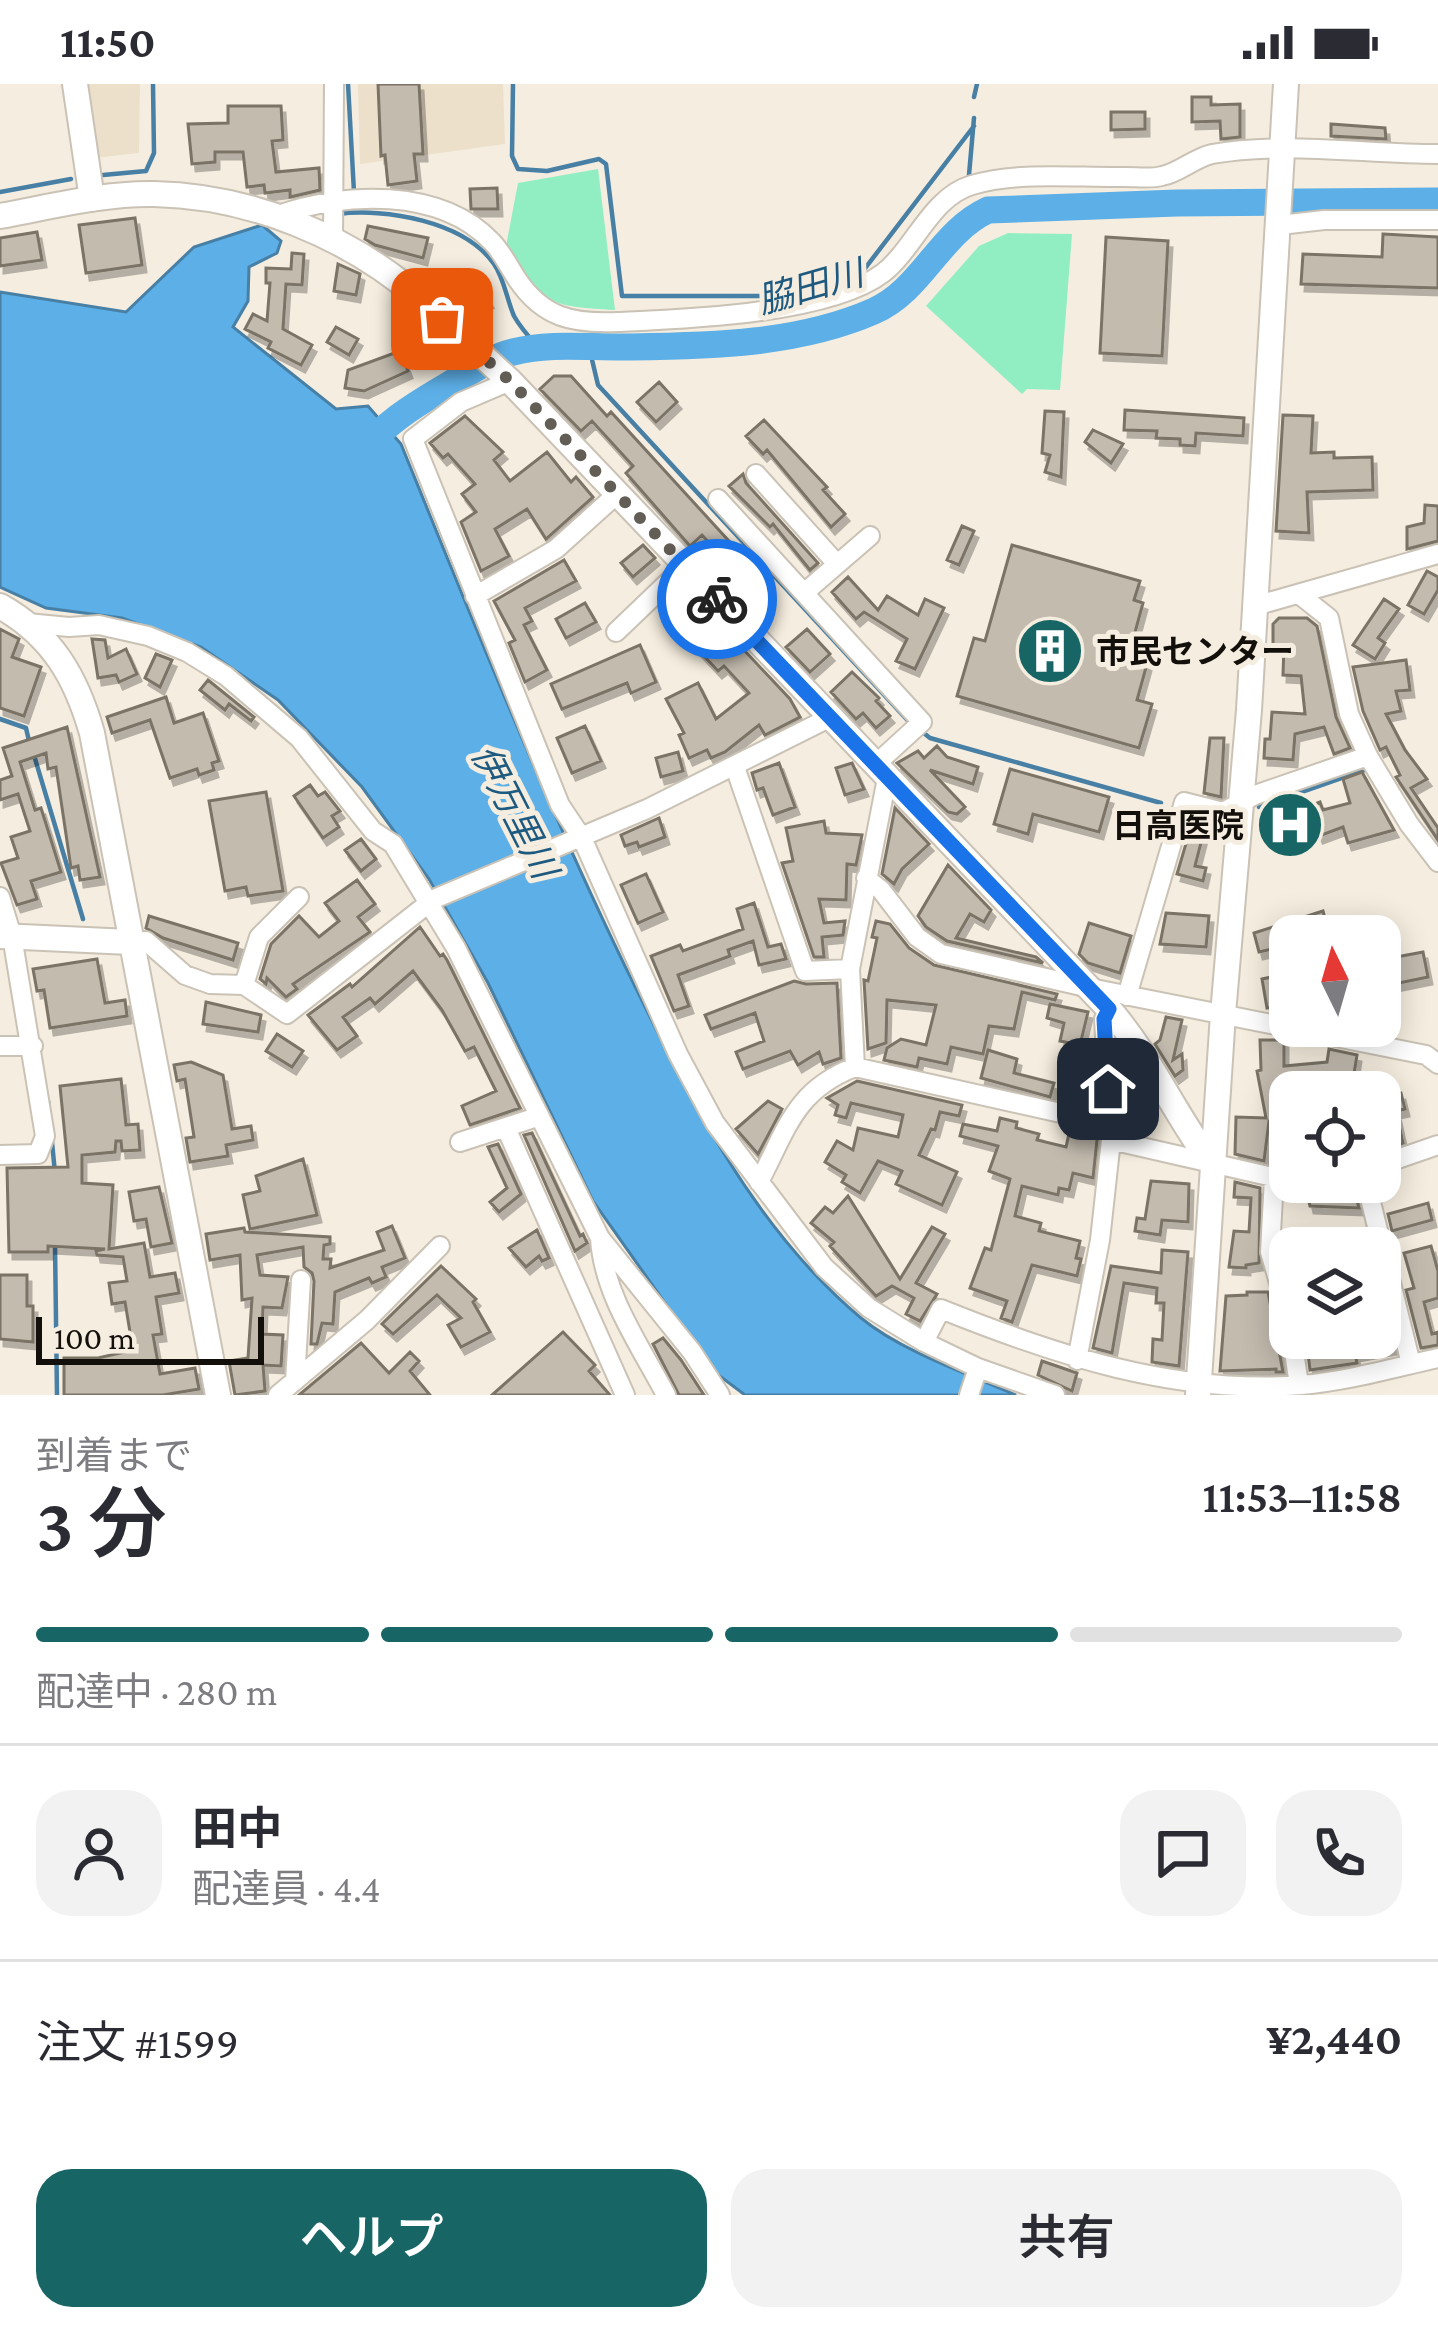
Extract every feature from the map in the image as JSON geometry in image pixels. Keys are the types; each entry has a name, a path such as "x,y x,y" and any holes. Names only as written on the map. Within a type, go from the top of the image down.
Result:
{"street":[{"path":"76,84 92,199"},
{"path":"322,236 335,202 334,84"},
{"path":"1198,1389 1256,606 1286,84"},
{"path":"278,215 367,198 422,204 460,218 492,242 529,298 543,310 570,320 696,318 813,302 869,281 885,271 943,203 967,186 995,180 1163,176 1208,155 1284,150 1438,154"},
{"path":"0,216 92,199 189,196 278,215 322,236 420,297 510,381 1090,988"},
{"path":"1280,225 1324,220 1438,220"},
{"path":"510,381 461,402 412,439 560,805 715,1123 790,1225 847,1291 924,1342 978,1368 1055,1395"},
{"path":"755,473 837,564"},
{"path":"475,596 556,549 617,494"},
{"path":"718,499 804,592 916,727 881,771 850,969 855,1067"},
{"path":"804,592 870,536"},
{"path":"1256,606 1438,554"},
{"path":"616,632 685,566"},
{"path":"1300,595 1329,618 1349,714 1368,756 1438,862"},
{"path":"0,607 27,623 67,667 82,697 218,1395"},
{"path":"27,623 99,625 148,636 187,652 226,676 299,738 374,831 393,844 432,902 600,1238 692,1352 720,1395"},
{"path":"6,936 146,941 185,975 210,984 244,985 287,1014 432,902 578,839 830,718"},
{"path":"1077,1360 1100,1240 1111,1132 1104,1019 1118,1002 1184,802 1223,812 1255,795 1368,756"},
{"path":"735,766 805,971 850,969"},
{"path":"866,878 881,890 916,938 941,954 1090,988 1118,1002 1223,1014 1426,1055 1438,1064"},
{"path":"244,985 259,937 299,896"},
{"path":"0,897 33,1046 45,1136 38,1154 0,1155"},
{"path":"1118,1002 1186,1130 1212,1164"},
{"path":"0,1046 33,1046"},
{"path":"759,1181 802,1101 823,1079 855,1067 1269,1176"},
{"path":"460,1142 537,1117"},
{"path":"506,1128 625,1395"},
{"path":"1401,1157 1438,1144"},
{"path":"1371,1203 1411,1364"},
{"path":"600,1238 601,1258 615,1296 666,1395"},
{"path":"278,1395 367,1320 440,1246"},
{"path":"295,1381 301,1280"},
{"path":"924,1342 941,1309 1077,1360 1198,1389 1299,1385 1438,1358"},
{"path":"1295,1359 1299,1385"},
{"path":"969,1395 978,1368"}],"shaded area":[{"path":"84,84 140,84 139,153 94,158"},
{"path":"358,84 503,84 505,144 360,164"}],"green space":[{"path":"598,169 615,310 548,298 506,246 518,183"},
{"path":"1008,233 1072,234 1060,390 1027,389 1022,394 926,306 979,246"}],"water":[{"name":"伊万里川","path":"262,225 281,241 277,253 249,267 248,301 233,327 336,409 368,406 401,444 594,900 724,1154 786,1241 861,1318 915,1351 1016,1395 745,1395 713,1371 593,1201 488,983 429,879 362,787 278,700 201,647 122,618 46,608 0,587 0,292 126,312 194,247"}],"building":[{"path":"378,84 419,84 423,154 414,154 417,181 388,185 385,155 381,156"},
{"path":"1192,97 1211,97 1211,105 1240,104 1240,137 1221,139 1220,121 1192,122"},
{"path":"228,106 281,106 283,140 272,141 276,172 319,168 320,190 290,197 290,190 265,193 264,185 247,187 243,152 215,152 215,162 192,164 188,124 228,123"},
{"path":"1111,112 1145,112 1145,129 1111,130"},
{"path":"1331,124 1385,128 1386,139 1331,136"},
{"path":"497,188 498,209 471,209 470,189"},
{"path":"135,218 142,265 86,273 79,225"},
{"path":"368,226 428,238 423,258 375,245 365,239"},
{"path":"37,232 42,260 0,266 0,238"},
{"path":"1383,234 1438,237 1438,288 1301,284 1303,254 1382,257"},
{"path":"1106,237 1168,241 1162,356 1100,353"},
{"path":"292,253 304,254 302,285 286,284 283,329 312,345 301,365 245,329 253,314 267,321 270,283 266,283 266,268 291,269"},
{"path":"338,264 360,274 356,295 334,291"},
{"path":"478,284 489,301 469,314 458,298"},
{"path":"336,327 358,339 349,355 327,342"},
{"path":"400,351 408,371 364,391 345,388 348,370"},
{"path":"554,376 571,376 607,416 611,412 739,552 728,563 702,535 690,546 626,473 633,466 592,421 581,431 540,389"},
{"path":"659,382 677,402 656,422 637,402"},
{"path":"1125,410 1244,418 1243,436 1196,433 1195,446 1180,445 1180,439 1156,438 1157,431 1124,430"},
{"path":"1045,411 1064,412 1061,477 1045,472 1050,455 1042,453"},
{"path":"1283,415 1313,416 1311,453 1372,457 1373,490 1307,492 1309,533 1276,531"},
{"path":"465,416 503,452 494,460 510,481 547,452 571,482 576,477 593,497 546,539 527,509 495,529 509,556 481,571 461,522 476,512 462,494 475,484 448,454 443,458 430,443"},
{"path":"764,420 827,487 823,490 845,514 831,527 767,450 763,454 746,436"},
{"path":"1093,430 1123,444 1111,463 1085,442"},
{"path":"743,474 818,563 810,570 773,524 770,527 729,486"},
{"path":"1425,505 1438,506 1438,541 1407,549 1407,527 1424,523"},
{"path":"962,526 974,531 959,565 947,560"},
{"path":"643,545 655,558 633,577 621,563"},
{"name":"市民センター","path":"1012,545 1140,581 1134,600 1143,603 1128,658 1147,664 1137,700 1152,704 1139,748 957,696 974,638 985,641"},
{"path":"564,560 576,581 525,608 532,621 524,625 547,670 525,682 509,643 515,640 494,601"},
{"path":"1427,571 1438,577 1438,590 1424,614 1408,605"},
{"path":"848,577 878,610 887,596 918,615 925,599 944,608 915,669 896,661 907,639 864,612 856,619 832,592"},
{"path":"1384,599 1399,609 1378,638 1385,643 1375,659 1353,645"},
{"path":"585,603 596,622 566,638 556,619"},
{"path":"694,609 721,639 728,633 790,699 800,717 765,735 759,725 711,758 707,750 689,758 679,735 684,733 666,699 698,683 716,719 749,693 724,666 718,671 676,626"},
{"path":"1279,618 1307,618 1317,626 1336,717 1350,748 1334,754 1324,727 1295,734 1293,760 1264,758 1272,712 1305,714 1301,676 1283,675 1284,645 1273,645 1273,624"},
{"path":"0,629 19,639 12,657 41,667 24,716 0,708"},
{"path":"807,629 830,654 810,672 786,647"},
{"path":"92,639 105,640 108,658 126,649 137,674 119,682 116,675 98,678"},
{"path":"640,645 656,682 631,693 627,683 562,709 551,684"},
{"path":"156,654 172,660 160,687 145,678"},
{"path":"1406,660 1410,690 1396,691 1401,711 1386,714 1427,779 1411,788 1438,828 1438,840 1396,777 1400,775 1386,747 1380,750 1363,711 1353,667"},
{"path":"852,672 890,716 876,728 863,713 856,719 831,692"},
{"path":"208,680 254,717 251,721 229,704 225,710 200,690"},
{"path":"166,697 174,723 203,713 219,761 212,763 214,770 199,775 197,769 170,778 150,720 112,733 107,717"},
{"path":"585,726 601,761 572,773 557,738"},
{"path":"67,727 100,877 80,880 78,866 71,868 56,767 48,769 46,753 20,762 35,810 41,808 61,872 31,881 37,899 17,905 1,863 18,858 11,837 30,831 18,794 0,800 0,780 12,776 3,748"},
{"path":"1210,738 1224,738 1221,797 1204,793"},
{"path":"937,746 947,757 978,767 973,784 930,770 965,807 957,814 948,812 897,763 918,751 924,758"},
{"path":"678,752 683,771 661,777 656,758"},
{"path":"779,763 795,807 773,815 752,773"},
{"path":"852,763 864,789 845,795 836,768"},
{"path":"1010,769 1109,797 1099,832 1033,814 1028,834 994,824"},
{"path":"1362,772 1394,830 1348,843 1343,827 1319,836 1316,828 1270,845 1262,824 1320,802 1323,810 1350,803 1343,779"},
{"path":"310,785 318,796 325,792 340,811 332,816 339,827 323,838 294,796"},
{"path":"266,792 283,891 248,896 246,887 225,891 209,801"},
{"path":"895,808 929,844 902,869 894,884 882,874"},
{"path":"659,818 665,837 639,847 637,842 625,846 621,835"},
{"path":"1193,820 1206,823 1195,866 1206,868 1203,881 1177,874"},
{"path":"824,821 826,833 862,835 856,865 847,864 846,900 819,899 824,923 845,921 843,935 822,937 824,957 814,957 782,863 793,861 786,828"},
{"path":"361,839 376,859 361,871 345,850"},
{"path":"948,865 991,910 984,922 970,914 956,938 1036,957 1043,963 947,941 926,927 918,916"},
{"path":"646,874 663,912 638,923 621,885"},
{"path":"357,880 375,904 358,917 370,932 293,984 297,989 286,997 267,978 266,984 260,979 271,944 299,916 319,937 339,921 325,903"},
{"path":"754,903 768,947 781,944 786,959 759,965 753,941 728,950 730,956 678,975 689,1006 674,1011 651,956 680,945 683,951 743,929 737,909"},
{"path":"1166,913 1209,916 1206,947 1160,944"},
{"path":"149,916 238,943 233,960 163,938 146,928"},
{"path":"876,921 890,924 909,948 934,965 1057,994 1055,1000 1022,992 1014,1029 989,1026 983,1054 951,1047 947,1064 919,1058 917,1067 884,1060 887,1048 901,1039 926,1045 936,1005 887,1000 886,1043 868,1049 864,980 868,981 877,938 872,937"},
{"path":"1089,923 1131,936 1120,973 1088,963 1079,954"},
{"path":"420,927 447,960 520,1108 470,1125 462,1106 496,1091 474,1047 465,1051 413,971 375,1004 370,998 343,1017 357,1036 337,1050 308,1015 350,984 352,987"},
{"path":"1269,928 1269,950 1259,952 1254,933"},
{"path":"1423,952 1428,977 1401,983 1401,956"},
{"path":"97,959 105,1003 125,1000 127,1016 50,1028 44,990 37,991 33,969"},
{"path":"1269,978 1269,1008 1267,1008 1262,979"},
{"path":"794,981 837,983 841,1058 823,1064 819,1052 798,1065 790,1051 743,1069 736,1052 764,1041 755,1013 711,1029 705,1015"},
{"path":"206,1002 261,1015 258,1032 203,1024"},
{"path":"1050,1004 1088,1012 1080,1045 1060,1041 1064,1023 1047,1018"},
{"path":"1166,1017 1182,1020 1173,1060 1182,1054 1183,1070 1175,1076 1155,1044"},
{"path":"277,1034 303,1051 292,1067 266,1051"},
{"path":"1260,1040 1269,1040 1269,1047 1284,1047 1284,1066 1327,1062 1329,1049 1357,1055 1354,1071 1269,1071 1264,1161 1235,1154 1236,1117 1266,1118 1257,1071 1261,1070"},
{"path":"988,1050 1017,1059 1014,1073 1054,1083 1050,1097 981,1078"},
{"path":"191,1062 223,1075 232,1129 251,1126 253,1140 226,1145 228,1156 190,1162 186,1138 194,1137 185,1079 177,1081 174,1065"},
{"path":"121,1079 126,1125 138,1124 140,1150 122,1151 121,1141 116,1141 115,1152 82,1155 82,1183 113,1185 109,1249 144,1243 150,1277 175,1273 179,1293 156,1297 162,1334 153,1335 160,1374 195,1368 199,1389 163,1395 64,1395 64,1358 98,1358 133,1350 125,1302 112,1304 109,1283 127,1281 123,1257 97,1255 96,1251 105,1249 48,1246 48,1252 9,1252 7,1168 68,1167 60,1086"},
{"path":"857,1081 962,1105 959,1116 940,1112 919,1155 957,1172 942,1205 896,1184 902,1171 878,1161 860,1193 842,1182 846,1175 825,1162 837,1141 853,1150 858,1128 898,1137 903,1115 851,1103 846,1118 835,1115 838,1105 827,1098"},
{"path":"768,1101 782,1109 758,1154 736,1129"},
{"path":"1000,1118 1039,1134 1037,1140 1066,1147 1070,1129 1097,1135 1093,1178 1073,1173 1069,1190 1059,1188 1058,1195 1022,1186 1015,1216 1041,1223 1039,1231 1080,1241 1076,1258 1081,1259 1077,1276 1032,1265 1012,1322 1001,1318 1007,1301 970,1288 985,1248 991,1250 1010,1179 989,1171 998,1146 960,1136 963,1124 997,1131"},
{"path":"532,1133 587,1243 575,1251 524,1135"},
{"path":"498,1144 521,1194 499,1212 490,1202 507,1188 488,1147"},
{"path":"303,1159 317,1215 250,1229 243,1195 260,1191 256,1176"},
{"path":"1151,1181 1189,1184 1188,1222 1162,1220 1160,1235 1135,1231 1137,1218 1145,1219"},
{"path":"1235,1182 1260,1188 1259,1263 1246,1268 1229,1267 1234,1231 1249,1232 1251,1198 1234,1197"},
{"path":"159,1187 172,1243 151,1247 146,1219 134,1221 129,1192"},
{"path":"848,1196 900,1279 932,1227 945,1234 916,1283 937,1294 920,1321 906,1314 914,1298 892,1286 876,1296 830,1246 834,1242 811,1223 825,1207 833,1213"},
{"path":"1358,1203 1359,1208 1310,1206"},
{"path":"1428,1203 1432,1220 1401,1229 1391,1227 1388,1214"},
{"path":"392,1226 405,1258 382,1267 386,1277 372,1283 369,1278 335,1292 333,1324 322,1323 317,1344 311,1344 314,1281 304,1267 303,1247 257,1255 260,1275 288,1277 282,1308 263,1307 262,1334 283,1335 281,1366 263,1365 265,1391 235,1395 229,1361 248,1358 252,1298 242,1300 240,1255 210,1260 206,1234 244,1228 245,1232 330,1237 323,1259 331,1259 330,1268 384,1250 377,1232"},
{"path":"537,1230 549,1258 542,1261 539,1256 526,1267 509,1248"},
{"path":"1431,1246 1438,1271 1438,1298 1424,1302 1432,1334 1438,1332 1438,1345 1421,1348 1406,1290 1414,1288 1404,1253"},
{"path":"1162,1250 1188,1252 1179,1366 1152,1362 1153,1339 1162,1340 1164,1303 1156,1303 1157,1288 1124,1283 1112,1353 1093,1348 1111,1266 1161,1273"},
{"path":"441,1266 476,1299 473,1302 490,1332 461,1347 448,1325 461,1318 437,1295 393,1334 382,1324"},
{"path":"0,1275 27,1275 33,1342 0,1339"},
{"path":"1268,1292 1269,1359 1281,1359 1283,1372 1220,1371 1226,1296"},
{"path":"563,1332 595,1365 589,1371 610,1395 492,1395"},
{"path":"663,1338 704,1395 679,1395 653,1344"},
{"path":"361,1343 389,1373 410,1352 419,1361 410,1371 430,1395 299,1395"},
{"path":"1309,1359 1356,1359 1357,1363 1310,1370"},
{"path":"1042,1361 1077,1373 1072,1391 1038,1375"}],"waterway":[{"path":"103,175 146,171 154,153 153,84"},
{"path":"348,84 354,192"},
{"path":"513,84 512,156 518,169 547,171 599,159 606,164 622,296 760,296 863,271 974,126"},
{"path":"974,97 977,84"},
{"path":"969,175 974,118"},
{"path":"0,192 71,179"},
{"name":"脇田川","path":"363,452 409,410 485,363 513,352 557,346 661,347 754,341 816,330 874,311 891,302 957,232 988,210 1438,201"},
{"path":"338,214 400,216 464,237 494,264 514,316 537,346"},
{"path":"589,347 598,385 911,724"},
{"path":"0,719 26,728 29,741"},
{"path":"920,730 930,738 1161,803"},
{"path":"33,752 83,919"},
{"path":"1259,807 1365,770"},
{"path":"48,1101 55,1173"},
{"path":"55,1245 57,1395"}],"way so far":[{"path":"442,319 510,381 717,599"}],"place":[{"name":"市民センター","path":"1050,651"},
{"name":"日高医院","path":"1290,825"}],"route":[{"path":"717,599 1109,1009 1104,1019 1108,1089"}]}
